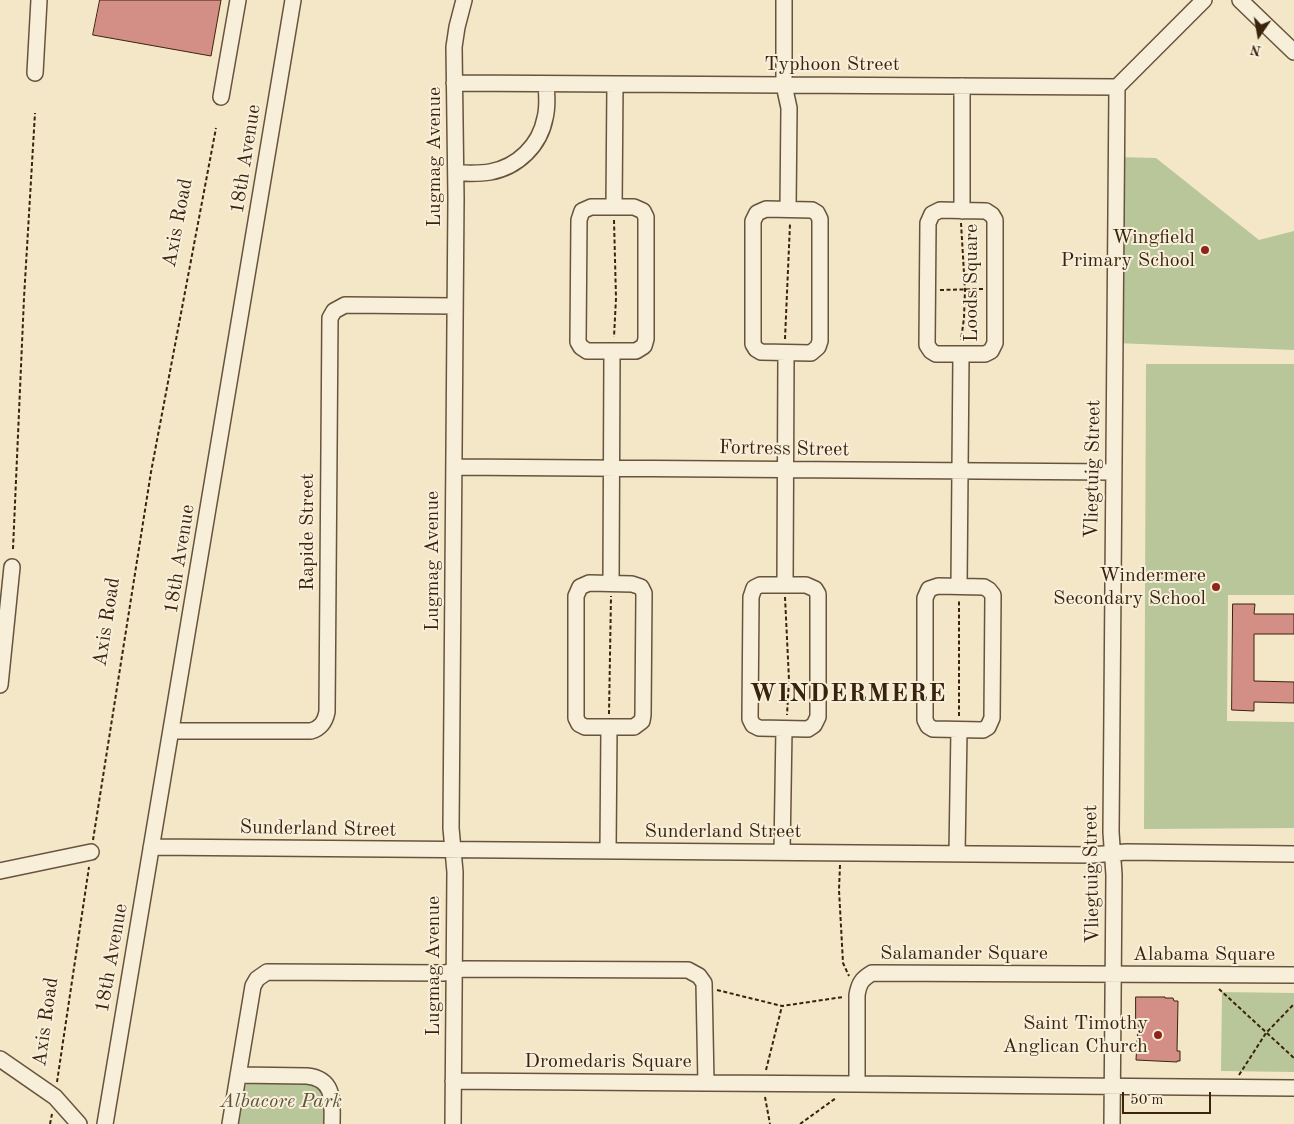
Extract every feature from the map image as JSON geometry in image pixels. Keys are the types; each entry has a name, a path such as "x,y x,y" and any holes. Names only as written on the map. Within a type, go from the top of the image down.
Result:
{"street":[{"path":"36,73 39,0"},
{"path":"221,97 238,0"},
{"name":"18th Avenue","path":"104,1124 172,731 293,0"},
{"name":"Lugmag Avenue","path":"453,1124 455,872 451,819 456,173 454,47 464,0"},
{"path":"784,0 784,85 789,108 788,209"},
{"path":"1117,87 1204,0"},
{"path":"1240,0 1294,52"},
{"name":"Typhoon Street","path":"454,83 1117,87"},
{"path":"456,173 480,173 502,169 517,161 529,150 536,142 544,125 546,84"},
{"path":"614,207 615,84"},
{"name":"Loods Square","path":"962,86 962,211"},
{"name":"Vliegtuig Street","path":"1112,1124 1114,875 1111,832 1117,87"},
{"path":"588,208 637,208 643,211 646,217 646,339 644,346 636,351 612,352 587,351 578,342 580,213 588,208"},
{"path":"766,209 812,210 820,218 820,341 816,350 808,353 786,353 762,352 756,349 753,344 753,221 757,212 766,209"},
{"name":"Loods Square","path":"937,211 962,211 986,211 994,217 996,223 995,343 993,349 985,354 936,354 929,348 927,342 928,223 930,217 937,211"},
{"name":"Rapide Street","path":"172,731 311,731 321,726 324,722 327,712 330,318 337,308 345,305 455,306"},
{"path":"611,584 612,352"},
{"path":"785,585 786,353"},
{"name":"Loods Square","path":"960,586 961,355"},
{"name":"Fortress Street","path":"454,467 1113,472"},
{"path":"0,685 12,567"},
{"path":"586,584 635,584 644,593 644,715 640,724 634,727 609,727 585,727 579,724 576,718 576,596 578,589 586,584"},
{"path":"760,585 785,585 809,586 815,589 818,594 818,716 814,725 808,728 759,728 750,719 751,597 753,591 760,585"},
{"path":"934,586 984,586 989,590 993,599 992,721 982,730 959,730 933,729 928,726 924,717 926,595 929,589 934,586"},
{"path":"608,851 609,727"},
{"path":"782,852 784,729"},
{"path":"957,854 959,730"},
{"name":"Sunderland Street","path":"151,848 1092,855 1294,854"},
{"path":"0,871 91,852"},
{"path":"230,1124 253,986 257,979 264,974 272,972 444,973 464,969 688,970 699,976 705,987"},
{"name":"Salamander Square","path":"857,994 858,986 862,979 872,974 1114,974"},
{"name":"Alabama Square","path":"1114,974 1294,975"},
{"name":"Dromedaris Square","path":"453,1081 706,1083 705,987"},
{"path":"857,994 857,1084"},
{"path":"0,1059 55,1096 79,1124"},
{"path":"238,1075 307,1076 318,1078 326,1085 332,1095 332,1124"},
{"path":"706,1083 1294,1088"}],"path":[{"path":"13,549 24,298 35,114"},
{"name":"Axis Road","path":"50,1124 151,472 216,128"},
{"path":"612,352 616,298 614,207"},
{"path":"786,353 785,336 790,235 788,209"},
{"path":"961,355 965,290 961,232 962,211"},
{"path":"927,289 965,290 995,288"},
{"path":"609,727 611,584"},
{"path":"784,729 787,720 789,680 785,585"},
{"path":"959,730 960,586"},
{"path":"705,987 782,1006 857,994 843,963 839,890 840,853"},
{"path":"1214,986 1222,990 1294,1058"},
{"path":"1231,1088 1266,1033 1294,1004"},
{"path":"770,1124 762,1083 782,1006"},
{"path":"800,1124 857,1084"}],"green space":[{"path":"1116,157 1156,158 1259,240 1294,231 1294,350 1115,343"},
{"name":"Windermere Secondary School","path":"1146,364 1294,364 1294,595 1228,595 1227,721 1294,722 1294,828 1144,829"},
{"path":"1222,992 1294,993 1294,1072 1221,1071"},
{"name":"Albacore Park","path":"307,1081 323,1088 328,1124 235,1124 242,1089 249,1082"}],"building":[{"path":"100,0 221,0 211,56 93,35"},
{"path":"1233,604 1255,604 1254,614 1294,614 1294,634 1254,634 1254,681 1294,682 1294,703 1254,702 1254,711 1232,710"},
{"name":"Saint Timothy Anglican Church","path":"1136,997 1165,997 1178,1001 1177,1051 1180,1051 1180,1061 1136,1060 1138,1025 1136,1025"}],"place":[{"name":"Wingfield Primary School","path":"1205,250"},
{"name":"Windermere Secondary School","path":"1216,587"},
{"name":"Saint Timothy Anglican Church","path":"1158,1035"}],"district":[{"name":"WINDERMERE","path":"848,694"}]}
